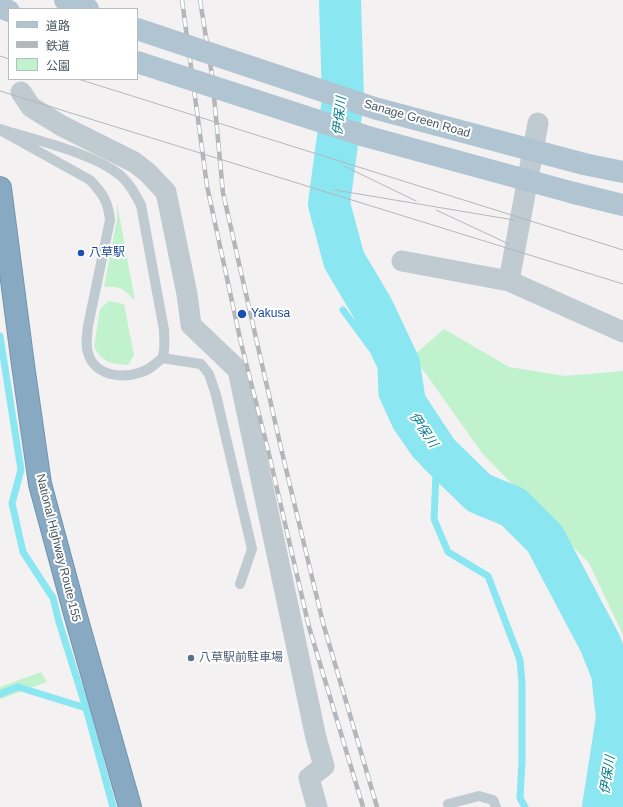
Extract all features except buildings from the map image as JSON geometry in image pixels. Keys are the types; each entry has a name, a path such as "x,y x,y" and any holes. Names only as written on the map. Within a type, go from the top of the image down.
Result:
{"highway":[{"name":"National Highway Route 155","path":"0,188 40,484 130,807"}],"main road":[{"path":"65,0 85,8"},
{"name":"Sanage Green Road","path":"138,29 374,108 584,164 623,172"},
{"path":"138,62 365,136 623,205"}],"street":[{"path":"20,92 31,107 62,126 134,162 148,172 166,192 192,325 238,370 316,738 324,766 309,778 317,807"},
{"path":"509,281 538,123"},
{"path":"402,261 509,281 623,332"}],"lane":[{"path":"0,129 72,151 107,166 121,176 133,190 141,205 164,330 165,345 162,358 152,367 136,375 121,376 107,373 96,366 89,357 86,344 88,326 110,220 108,205 101,192 90,180 0,129"},
{"path":"162,358 201,364 209,374 216,395 252,549 240,584"},
{"path":"449,807 448,804 479,796 493,800 496,807"}],"green space":[{"path":"117,203 135,301 122,289 104,287 117,219"},
{"path":"109,301 124,304 134,355 128,365 112,363 104,359 94,347 100,309"},
{"path":"444,329 509,367 565,376 623,371 623,635 589,563 482,453 413,356"},
{"path":"41,672 47,682 0,699 0,687"}],"waterway":[{"name":"伊保川","path":"340,0 343,99 329,204 344,260 372,307 399,364 405,403 438,453 479,493 513,507 545,539 600,643 612,673 617,718 603,807"},
{"path":"343,310 374,352 381,367 382,395 396,426 415,454 436,475 434,519 448,552 488,576 520,660 522,683 522,761 520,798 525,807"},
{"path":"0,336 21,470 12,503 23,552 53,598 86,708 113,807"},
{"path":"0,694 18,687 86,708"}],"tram line":[{"path":"0,56 8,59"},
{"path":"81,80 623,250"},
{"path":"0,91 623,284"},
{"path":"344,166 416,201"},
{"path":"335,190 514,220"},
{"path":"436,210 509,244"}],"railway":[{"path":"182,0 207,186 241,343 268,450 309,627 363,807"},
{"path":"200,0 212,75 223,193 281,448 323,623 377,807"}],"place":[{"name":"八草駅","path":"81,253"},
{"name":"Yakusa","path":"242,314"},
{"name":"八草駅前駐車場","path":"191,658"}]}
